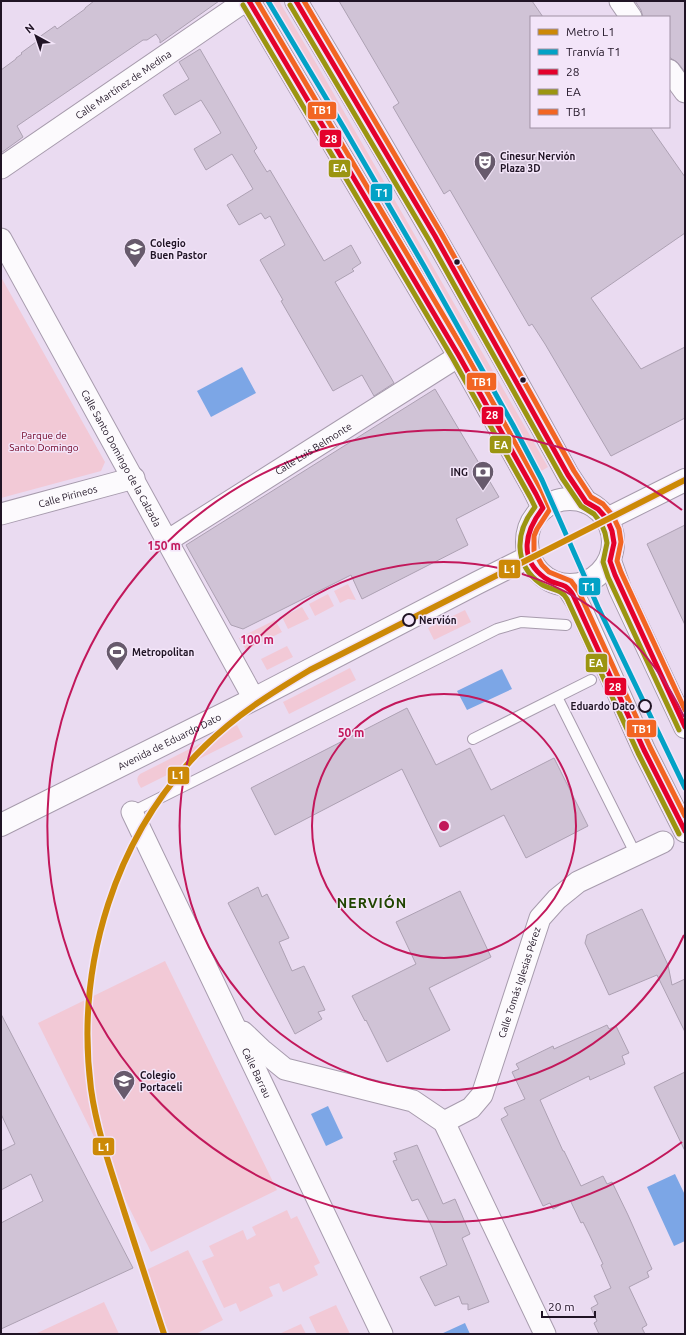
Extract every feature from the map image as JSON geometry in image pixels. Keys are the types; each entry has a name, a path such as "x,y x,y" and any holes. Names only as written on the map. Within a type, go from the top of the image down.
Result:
{"main road":[{"path":"250,1 459,356 532,486 542,508"},
{"path":"296,1 452,268 568,475 586,502"},
{"path":"607,519 685,480"},
{"path":"562,499 575,499 586,502 598,509 607,519 612,531 614,543 610,561 600,574 587,582 577,585 567,586 547,579 536,570 529,557 526,544 528,531 534,518 542,508 552,502 562,499"},
{"name":"Avenida de Eduardo Dato","path":"1,825 254,698 529,557"},
{"path":"610,561 620,589 685,727"},
{"path":"567,586 584,616 644,750 685,831"}],"street":[{"name":"Calle Martínez de Medina","path":"1,168 245,1"},
{"path":"620,1 630,16"},
{"path":"670,71 685,92"},
{"name":"Calle Santo Domingo de la Calzada","path":"1,239 254,698"},
{"name":"Calle Luis Belmonte","path":"167,541 459,356"},
{"name":"Calle Pirineos","path":"1,514 134,478"},
{"name":"Calle Barrau","path":"132,812 382,1334"},
{"name":"Calle Tomás Iglesias Pérez","path":"444,1122 471,1108 482,1095 540,918 557,899 578,882 663,842"},
{"path":"232,1020 263,1052 285,1069 413,1101 444,1122 545,1334"},
{"path":"266,1091 274,1076 285,1069"}],"lane":[{"path":"132,812 497,629 521,622 566,625"},
{"path":"473,739 591,680"},
{"path":"556,697 636,855"}],"green space":[{"path":"267,1 279,1 548,467 538,473 308,69"},
{"name":"Parque de Santo Domingo","path":"1,277 105,462 101,471 1,498"},
{"path":"348,584 356,600 348,599 340,603 334,591"},
{"path":"328,594 334,606 315,616 309,604"},
{"path":"302,607 309,619 288,629 282,617"},
{"path":"465,610 471,622 434,640 428,628"},
{"path":"275,620 282,632 246,650 239,638"},
{"path":"287,646 293,657 267,670 261,659"},
{"path":"350,668 356,680 289,714 283,702"},
{"path":"237,725 243,737 141,788 137,779 140,774"},
{"path":"165,961 277,1190 151,1252 38,1023"},
{"path":"287,1210 291,1219 297,1216 320,1263 314,1266 318,1275 283,1292 279,1283 269,1287 273,1296 240,1312 236,1303 224,1308 202,1261 214,1256 209,1246 243,1230 247,1240 256,1235 252,1227"},
{"path":"188,1250 223,1320 196,1334 170,1334 140,1273"},
{"path":"104,1302 119,1334 35,1334"},
{"path":"336,1305 350,1334 317,1334 309,1317"},
{"path":"301,1324 306,1334 279,1334"}],"water":[{"path":"242,367 256,393 211,417 197,391"},
{"path":"502,669 512,689 467,710 457,691"},
{"path":"328,1106 343,1138 326,1146 311,1114"},
{"path":"675,1174 685,1195 685,1241 674,1246 647,1187"},
{"path":"465,1323 470,1334 441,1334"}],"building":[{"path":"94,1 219,1 160,43 160,40 156,34 147,40 143,40 17,126 23,137 1,153 1,70 36,42 35,40 55,26 57,29"},
{"path":"339,1 532,1 542,16 530,16 530,128 651,128 685,177 685,233 591,298 641,369 685,347 685,418 611,456 545,344 532,324 529,326 450,190 444,194 393,107 399,103"},
{"path":"635,1 685,1 685,72 678,63 670,58 670,16 643,16 641,10"},
{"path":"200,49 257,148 254,151 267,172 270,170 324,261 351,245 361,263 352,269 354,271 335,282 394,383 374,396 362,375 333,391 281,301 283,300 260,260 285,245 270,216 265,219 261,213 239,225 227,205 253,189 243,172 232,154 206,170 194,149 221,133 201,100 175,115 163,95 189,79 179,62"},
{"path":"435,389 499,497 456,519 468,545 362,599 351,575 243,629 231,625 186,545"},
{"path":"685,525 685,625 647,544"},
{"path":"407,708 436,765 470,748 491,790 554,758 588,826 526,858 504,815 440,847 402,769 275,835 251,788"},
{"path":"258,887 262,897 267,894 289,938 279,942 292,971 304,966 325,1010 318,1012 322,1019 295,1034 228,903"},
{"path":"460,891 491,957 429,988 450,1030 387,1062 352,996 416,964 396,922"},
{"path":"642,909 668,965 672,985 685,979 685,1032 657,975 609,995 585,943 587,935"},
{"path":"1,1014 133,1268 1,1329 1,1223 43,1201 31,1174 1,1190 1,1151 15,1144 1,1114"},
{"path":"607,1025 609,1029 616,1026 629,1053 622,1056 625,1064 590,1080 589,1076 540,1100 581,1186 603,1176 607,1184 612,1182 628,1215 652,1269 647,1272 649,1277 629,1287 647,1325 642,1328 645,1334 599,1334 594,1323 597,1321 591,1308 598,1304 594,1296 611,1288 601,1265 603,1264 583,1222 581,1223 570,1200 553,1209 550,1203 543,1206 501,1119 508,1115 504,1108 525,1099 512,1072 519,1069 516,1064 553,1046 554,1049"},
{"path":"685,1072 685,1151 654,1087"},
{"path":"417,1145 443,1204 455,1199 470,1234 462,1238 489,1302 468,1310 468,1304 462,1304 459,1296 435,1306 420,1277 447,1265 432,1227 418,1199 412,1201 393,1161 397,1160 394,1153"}],"metro line":[{"name":"L1","path":"164,1334 101,1137 91,1089 88,1042 89,995 96,949 108,904 125,861 147,819 174,781 205,746 242,714 282,687 310,670 685,480"}],"tram line":[{"name":"T1","path":"268,1 424,266 513,425 542,480 598,607 685,788"}],"transit line":[{"name":"28","path":"249,1 459,356 536,494 543,508 532,526 529,535 527,544 531,562 536,570 545,578 549,581 567,587 573,595 644,750 685,831"},
{"name":"TB1","path":"257,1 465,352 542,491 550,509 534,536 534,551 542,565 549,572 571,581 579,592 650,747 685,816"},
{"name":"28","path":"296,1 435,236 568,475 586,502 598,509 607,519 612,531 614,543 610,561 615,575 685,727"},
{"name":"TB1","path":"304,1 441,233 574,471 591,497 603,504 613,516 619,529 621,542 617,561 621,572 685,710"},
{"name":"EA","path":"243,5 453,359 530,497 535,507 528,517 524,527 520,547 525,567 541,584 558,591 567,599 638,753 679,834"},
{"name":"EA","path":"290,5 429,240 562,478 581,506 594,514 601,523 607,543 603,562 608,577 679,730"}],"place":[{"name":"Cinesur Nervión Plaza 3D","path":"485,182"},
{"name":"Colegio Buen Pastor","path":"135,268"},
{"name":"ING","path":"483,492"},
{"name":"Nervión","path":"409,620"},
{"name":"Metropolitan","path":"117,672"},
{"name":"Eduardo Dato","path":"645,706"},
{"name":"Colegio Portaceli","path":"124,1100"}],"district":[{"name":"NERVIÓN","path":"372,903"}]}
